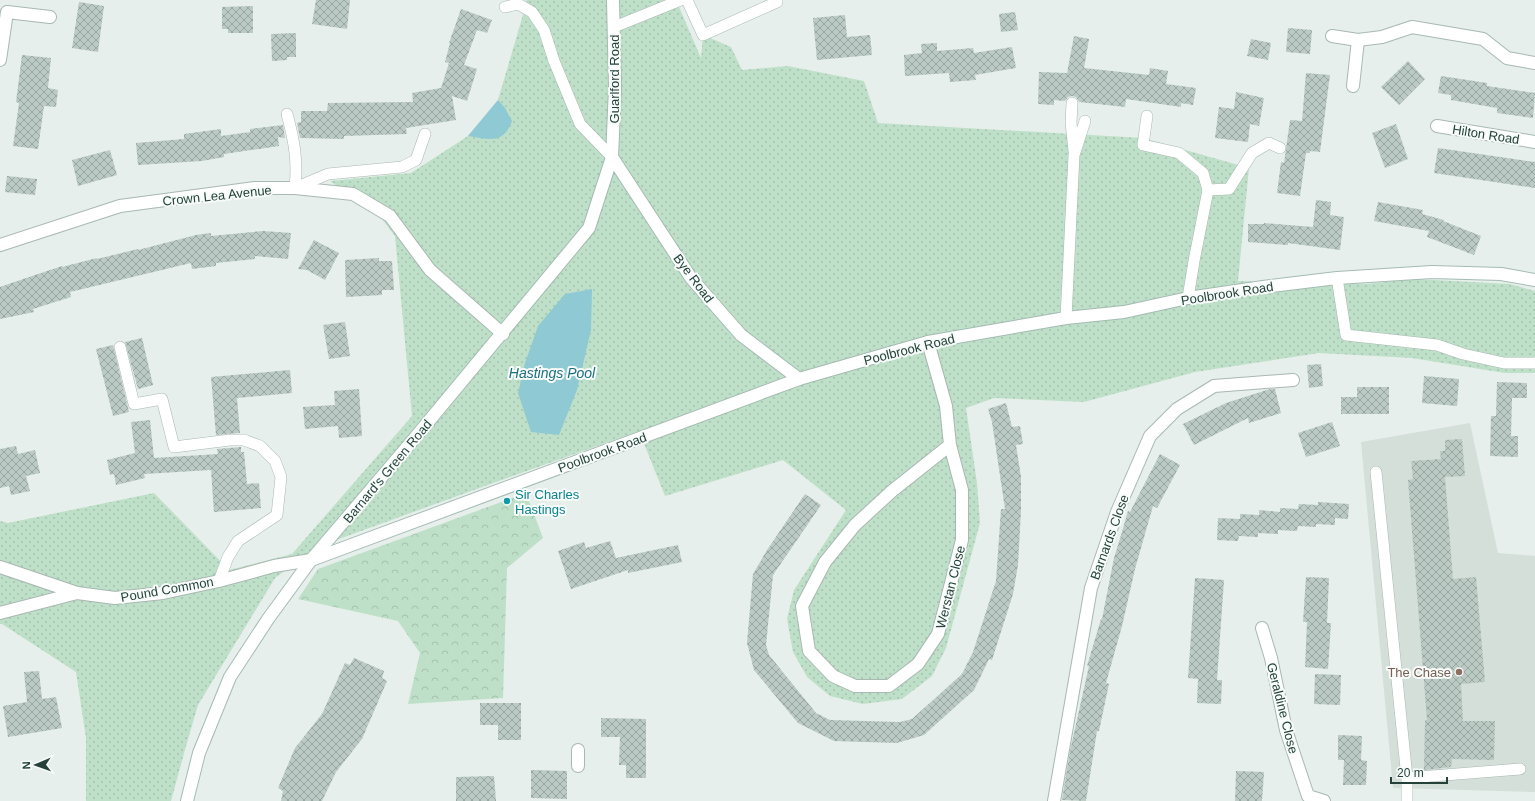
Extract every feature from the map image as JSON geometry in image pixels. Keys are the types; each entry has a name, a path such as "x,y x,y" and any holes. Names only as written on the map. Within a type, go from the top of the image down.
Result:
{"street":[{"name":"Guarlford Road","path":"612,157 615,88 613,0"},
{"path":"0,60 7,12 50,17"},
{"path":"1332,36 1358,40 1382,36 1412,27 1483,39 1507,58 1535,63"},
{"path":"1353,86 1358,40"},
{"name":"Hilton Road","path":"1437,126 1535,142"},
{"name":"Barnard's Green Road","path":"187,801 199,753 230,677 268,619 312,560 503,334 589,228 612,157"},
{"name":"Bye Road","path":"612,157 691,278 741,335 799,379"},
{"name":"Crown Lea Avenue","path":"0,245 120,206 255,188 295,188 353,194 390,216 430,270 503,334"},
{"name":"Poolbrook Road","path":"312,560 799,379 928,342 1066,318 1124,312 1188,298 1337,278 1432,272 1501,274 1535,280"},
{"name":"Werstan Close","path":"928,342 946,406 950,445 962,490 962,540 938,634 918,664 889,686 855,686 833,676 809,651 802,606 825,562 855,525 892,491 950,445"},
{"name":"Barnards Close","path":"1054,801 1091,588 1117,512 1150,436 1177,409 1214,386 1293,380"},
{"name":"Pound Common","path":"0,613 77,593 115,598 163,593 219,581 274,566 312,560"},
{"path":"0,567 77,593"},
{"name":"Geraldine Close","path":"1262,628 1286,730 1308,796 1324,801"},
{"path":"578,750 578,766"}],"lane":[{"path":"614,27 681,0"},
{"path":"688,0 703,35 777,2 778,0"},
{"path":"505,7 518,4 532,12 544,30 554,61 580,124 612,157"},
{"path":"1066,318 1074,155 1071,123 1072,103"},
{"path":"287,114 292,132 297,168 295,188 328,174 402,167 416,160 425,134"},
{"path":"1146,116 1143,145 1179,153 1203,172 1208,190 1188,298"},
{"path":"1074,155 1085,121"},
{"path":"1208,190 1229,189 1252,153 1269,143 1280,148"},
{"path":"1337,278 1346,335 1437,345 1463,354 1504,364 1535,363"},
{"path":"120,347 134,404 162,399 174,447 230,440 244,440 260,446 275,461 281,477 277,515 238,541 228,556 219,581"},
{"path":"1376,472 1407,778 1407,801"},
{"path":"1407,778 1520,769"}],"shaded area":[{"name":"The Chase","path":"1470,423 1498,553 1535,556 1535,792 1393,788 1361,442"}],"green space":[{"path":"526,0 676,0 701,58 703,35 731,47 742,70 788,66 864,81 878,123 1143,138 1249,168 1238,281 1366,284 1414,279 1510,284 1535,291 1535,373 1505,373 1412,358 1319,353 1195,372 1084,402 994,398 966,408 977,483 980,523 946,648 932,676 902,699 863,704 830,696 807,677 793,652 787,619 794,590 846,510 783,460 665,496 639,431 317,547 275,578 198,705 171,801 86,801 86,738 76,672 0,624 0,521 8,523 154,493 229,570 292,554 412,416 395,236 382,219 330,181 411,173 468,136 498,100"},
{"path":"526,493 543,538 507,568 503,698 408,704 420,653 398,621 298,599 318,569"}],"water":[{"path":"498,100 505,108 512,121 504,134 494,139 468,136"},
{"name":"Hastings Pool","path":"592,289 591,330 577,390 559,435 531,432 518,393 525,363 538,326 565,294"}],"building":[{"path":"316,0 350,0 347,29 312,24"},
{"path":"79,2 104,6 98,52 72,48"},
{"path":"253,6 253,33 228,33 228,29 222,29 222,7"},
{"path":"461,9 492,20 487,33 477,30 464,65 477,69 467,101 452,96 456,120 406,128 407,134 344,136 344,139 300,138 297,123 301,122 301,111 327,111 328,103 413,102 412,93 441,88 449,63 445,62 449,43"},
{"path":"1015,12 1018,30 1001,32 999,14"},
{"path":"845,15 847,37 870,35 872,55 817,60 813,18"},
{"path":"1288,28 1312,30 1310,54 1286,52"},
{"path":"296,33 296,57 287,57 287,60 272,61 271,34"},
{"path":"1074,36 1089,39 1084,68 1149,75 1150,68 1168,71 1166,84 1196,88 1193,105 1181,103 1181,107 1126,99 1125,107 1079,102 1076,97 1072,96 1068,97 1065,101 1054,100 1054,105 1038,104 1039,72 1067,73"},
{"path":"1251,39 1271,43 1268,60 1247,56"},
{"path":"937,43 937,51 973,48 974,53 1012,47 1016,68 975,75 976,80 950,82 949,73 905,76 904,55 922,53 921,44"},
{"path":"22,55 51,58 48,88 58,90 56,107 44,106 38,149 13,146 19,103 16,102"},
{"path":"1408,61 1425,79 1399,105 1381,87"},
{"path":"1306,73 1330,75 1320,152 1310,151 1310,153 1306,153 1300,196 1277,193 1281,162 1284,163 1290,120 1302,121"},
{"path":"1441,76 1487,83 1487,86 1535,93 1533,118 1497,113 1497,108 1451,100 1451,95 1438,93"},
{"path":"1236,92 1264,98 1259,126 1250,124 1248,142 1215,138 1219,107 1234,109"},
{"path":"1396,124 1408,159 1385,168 1372,133"},
{"path":"283,125 285,138 278,137 279,146 224,154 224,157 202,161 138,165 136,143 184,139 184,134 221,129 221,136 250,132 250,129"},
{"path":"1438,148 1535,162 1535,188 1434,173"},
{"path":"110,150 117,175 78,186 72,160"},
{"path":"7,176 37,179 35,195 5,192"},
{"path":"1316,200 1331,202 1330,215 1344,217 1340,250 1288,243 1288,245 1248,242 1248,224 1264,223 1313,227"},
{"path":"1378,202 1423,210 1422,214 1444,220 1443,221 1481,236 1474,255 1427,237 1429,231 1374,221"},
{"path":"263,231 291,233 288,259 255,256 255,259 216,263 216,266 192,269 191,263 70,292 71,297 33,309 34,312 0,319 0,287 35,275 62,266 138,250 196,235 211,233 211,236"},
{"path":"314,240 339,253 325,280 307,270 298,269"},
{"path":"379,258 379,261 392,261 394,290 382,290 382,295 346,297 345,260"},
{"path":"345,322 350,356 329,359 323,325"},
{"path":"142,338 153,385 138,389 125,342"},
{"path":"113,345 129,412 113,416 96,349"},
{"path":"1321,364 1323,386 1309,388 1307,365"},
{"path":"290,370 292,393 237,398 240,433 216,435 211,377"},
{"path":"1424,376 1459,379 1457,406 1422,403"},
{"path":"1497,382 1527,383 1527,398 1512,398 1511,436 1518,436 1518,457 1490,456 1491,416 1496,416"},
{"path":"1357,387 1389,387 1389,414 1341,414 1341,397 1357,397"},
{"path":"359,389 362,436 339,438 338,426 305,429 303,407 335,405 334,391"},
{"path":"1270,389 1275,389 1281,413 1249,423 1248,418 1194,445 1183,424 1226,403"},
{"path":"1006,403 1012,427 1020,426 1023,444 1016,445 1021,477 1018,565 1013,594 992,660 989,659 974,690 924,735 897,743 834,741 798,723 754,670 747,643 753,574 767,550 805,494 821,505 773,575 766,645 769,655 816,713 830,720 900,722 912,719 962,674 973,652 996,581 1001,509 1005,509 992,422 988,409"},
{"path":"150,420 154,458 218,454 217,449 241,447 241,452 244,452 247,484 259,483 261,508 214,512 211,470 144,474 145,478 116,485 114,474 110,475 107,460 135,453 131,422"},
{"path":"1332,422 1340,446 1306,457 1298,433"},
{"path":"1462,439 1465,476 1445,477 1453,579 1476,577 1485,682 1461,684 1463,721 1495,721 1494,760 1452,759 1451,767 1424,770 1425,720 1427,720 1408,480 1413,479 1411,461 1441,459 1440,451 1445,451 1445,440"},
{"path":"16,446 18,454 35,450 40,473 26,476 30,491 11,495 9,486 0,488 0,449"},
{"path":"1160,454 1180,465 1157,508 1153,506 1135,569 1122,626 1106,683 1109,684 1099,731 1097,731 1086,801 1062,800 1070,751 1089,666 1087,666 1102,619 1114,558 1128,511 1130,512"},
{"path":"1318,502 1349,504 1348,519 1335,518 1335,525 1316,524 1316,527 1298,526 1297,531 1278,530 1278,534 1258,533 1258,537 1239,536 1238,541 1217,540 1218,518 1240,519 1240,514 1259,515 1259,510 1280,512 1280,508 1298,509 1299,504 1318,505"},
{"path":"610,541 616,558 678,545 682,562 628,573 628,570 571,589 558,551 584,542 586,548"},
{"path":"1306,577 1329,578 1327,623 1331,623 1328,669 1305,667 1307,622 1303,622"},
{"path":"1195,578 1224,580 1217,680 1222,680 1221,704 1197,703 1198,679 1188,678"},
{"path":"354,658 384,671 382,678 387,681 362,739 336,772 322,801 281,801 283,791 278,788 295,748 322,714 345,663 350,665"},
{"path":"39,671 42,699 56,697 62,728 8,737 3,706 27,702 24,672"},
{"path":"1315,674 1341,675 1340,705 1314,704"},
{"path":"480,703 521,703 521,740 498,740 498,725 480,725"},
{"path":"601,718 646,719 646,778 626,778 626,765 619,765 620,737 601,737"},
{"path":"1338,735 1362,736 1361,760 1367,761 1366,785 1343,785 1344,760 1338,760"},
{"path":"531,770 567,771 567,799 531,798"},
{"path":"1236,771 1264,772 1262,801 1235,801"},
{"path":"494,776 496,801 456,801 456,777"}],"place":[{"name":"Sir Charles Hastings","path":"507,501"},
{"name":"The Chase","path":"1459,672"}]}
